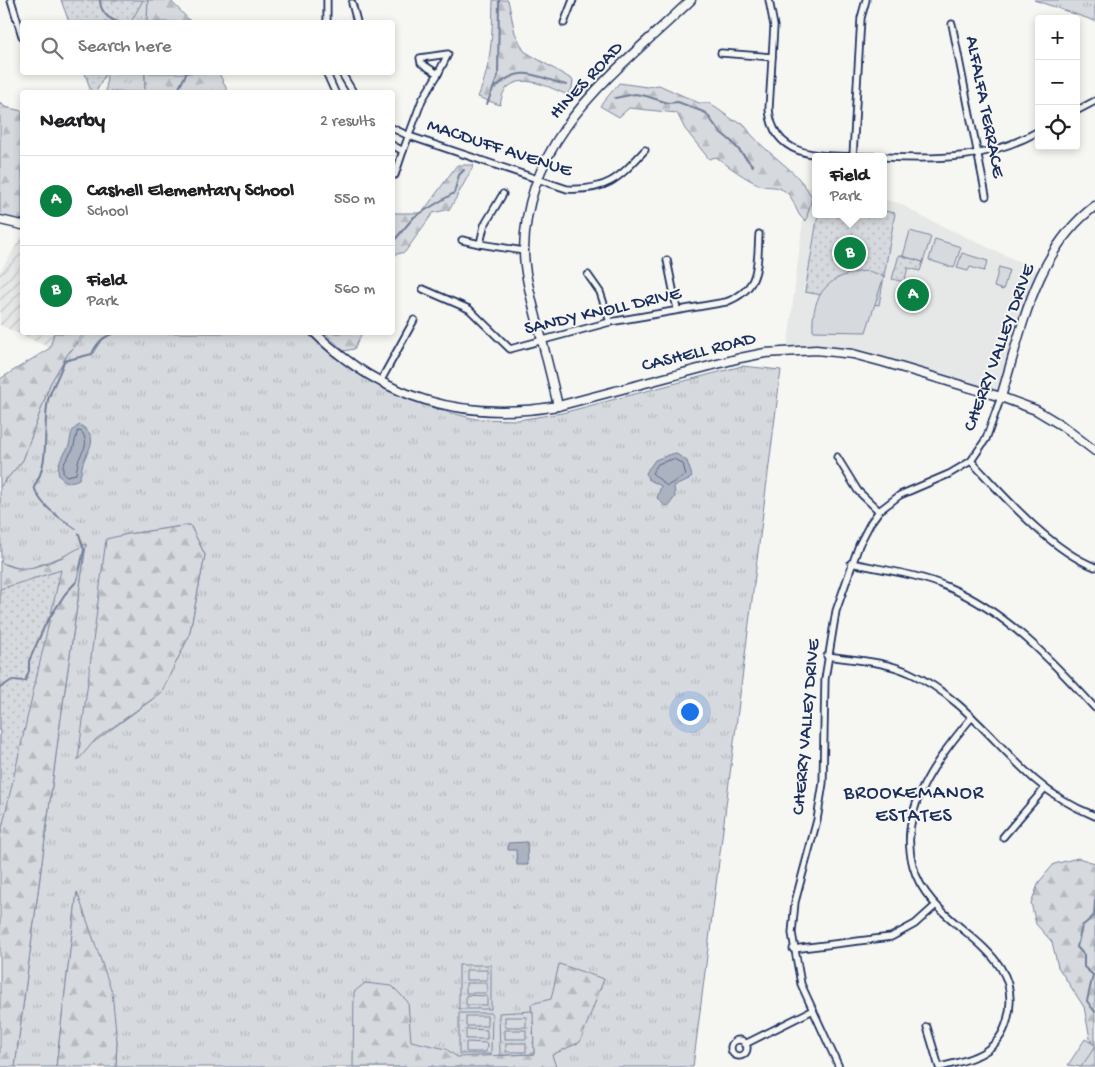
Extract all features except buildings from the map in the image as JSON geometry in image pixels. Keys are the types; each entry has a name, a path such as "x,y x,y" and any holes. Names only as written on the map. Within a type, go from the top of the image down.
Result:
{"street":[{"path":"11,0 20,29"},
{"path":"327,0 327,20"},
{"path":"564,23 573,0"},
{"name":"HINES ROAD","path":"558,406 528,282 524,251 528,210 536,179 555,140 578,108 691,0"},
{"path":"769,0 774,26 770,122 779,138 800,152 817,153"},
{"path":"852,153 861,18 866,0"},
{"path":"352,2 356,20"},
{"name":"ALFALFA TERRACE","path":"952,24 986,196"},
{"path":"721,53 772,58"},
{"path":"395,175 422,100 438,74 448,54 420,58 421,63 438,74"},
{"path":"327,75 334,90"},
{"path":"342,75 350,90"},
{"path":"1080,109 1095,101"},
{"name":"MACDUFF AVENUE","path":"395,129 567,189 593,188 619,178 645,150"},
{"path":"887,157 929,160 977,154 1020,141 1035,133"},
{"path":"395,147 403,151"},
{"path":"480,244 484,226 503,194"},
{"name":"CHERRY VALLEY DRIVE","path":"839,1067 812,1010 798,973 792,932 795,902 816,820 823,783 824,693 827,656 836,611 851,564 864,532 879,511 900,495 949,474 971,461 986,439 1041,272 1064,236 1095,206"},
{"path":"0,220 20,225"},
{"name":"SANDY KNOLL DRIVE","path":"423,289 468,309 510,349 542,342 610,322 726,302 746,291 757,271 759,234"},
{"path":"462,240 524,251"},
{"path":"667,260 677,309"},
{"path":"588,275 600,292 610,322"},
{"path":"380,382 414,320"},
{"name":"CASHELL ROAD","path":"317,335 351,365 380,382 422,400 486,412 527,411 558,406 740,358 766,353 816,350 853,354 1001,397 1036,410 1061,425 1095,451"},
{"path":"837,457 858,491 879,511"},
{"path":"971,461 1025,518 1069,553 1095,567"},
{"path":"851,564 923,578 948,587 976,601 1038,649 1095,708"},
{"path":"827,656 881,664 908,672 932,685 972,717 1045,788 1063,800 1095,816"},
{"path":"927,1027 939,1067 973,1059 992,1046 1005,1029 1012,1000 1010,985 1000,964 935,906 919,882 912,866 909,842 911,821 919,797 935,765 972,717"},
{"path":"1003,837 1045,788"},
{"path":"794,949 891,936 914,924 935,906"},
{"path":"745,1044 812,1010"}],"shaded area":[{"path":"807,187 812,188 812,218 887,218 887,201 899,203 925,218 1041,272 1001,397 853,354 787,351"},
{"path":"20,239 20,334 0,325 0,272"},
{"path":"22,335 53,335 50,348"}],"green space":[{"path":"61,0 143,0 132,20 68,20"},
{"path":"97,0 148,0 147,20 101,20"},
{"path":"148,0 170,0 189,20 147,20"},
{"path":"493,0 508,0 515,33 524,51 573,80 572,88 568,95 544,85 527,81 512,84 505,90 500,105 478,97 489,61"},
{"path":"1034,0 1095,0 1095,21"},
{"path":"86,75 105,75 97,90 90,90"},
{"path":"107,75 145,75 145,90 106,90"},
{"path":"145,75 220,75 227,90 145,90"},
{"path":"619,83 647,87 659,85 699,103 709,103 733,120 743,123 759,143 797,176 805,186 812,197 806,221 800,216 791,198 785,191 755,183 716,157 709,159 685,129 677,113 629,108 619,117 600,106"},
{"path":"0,102 5,107 20,111 20,225 0,220"},
{"path":"457,165 474,165 450,209 433,213 405,252 395,254 395,213 422,213"},
{"path":"887,212 895,213 879,305 805,292 817,218 887,218"},
{"path":"910,231 931,237 923,262 903,256"},
{"path":"935,239 961,247 954,268 929,260"},
{"path":"962,253 988,261 984,271 970,267 968,271 957,268"},
{"path":"899,255 923,262 920,271 908,268 904,282 892,279"},
{"path":"999,267 1009,270 1003,290 994,287"},
{"path":"868,271 884,276 866,332 813,331 815,306 825,288 843,276"},
{"path":"53,335 82,335 67,355 50,384 23,460 0,487 0,379 50,348"},
{"path":"85,335 309,335 331,355 373,382 403,397 439,410 476,419 518,420 562,413 742,366 781,370 693,1067 116,1067 117,1041 77,893 56,1067 15,1067 61,717 86,545 67,555 25,570 1,563 0,487 23,460 50,384 67,355","holes":["190,525 205,555 189,636 161,693 90,745 107,540 128,534"]},
{"path":"327,335 361,335 354,349 344,351"},
{"path":"190,525 205,555 189,636 161,693 96,739 78,760 106,539"},
{"path":"86,544 61,717 15,1067 0,1067 0,561 10,566 32,567 55,560"},
{"path":"61,570 0,837 0,589"},
{"path":"1078,858 1095,863 1095,1067 1079,1067 1092,1049 1084,1007 1058,967 1052,942 1036,924 1031,903 1039,882 1054,864"},
{"path":"77,892 112,992 117,1041 116,1067 56,1067"},
{"path":"559,964 604,979 580,1042 552,1055 556,1067 353,1067 354,992 365,983 392,986 408,1002 411,1041 446,1049 457,1057 534,1054 531,1004 551,999"},
{"path":"459,965 491,965 491,1009 459,1009"},
{"path":"466,970 487,970 487,980 466,980"},
{"path":"466,983 487,983 487,993 466,993"},
{"path":"466,995 487,996 487,1005 466,1005"},
{"path":"533,1011 534,1054 500,1055 499,1013"},
{"path":"459,1013 492,1013 491,1054 459,1054"},
{"path":"466,1016 487,1016 487,1026 466,1026"},
{"path":"505,1017 526,1017 526,1027 505,1027"},
{"path":"466,1029 487,1030 487,1039 466,1039"},
{"path":"505,1030 526,1030 526,1039 505,1039"},
{"path":"1085,1039 1095,1045 1095,1047 1081,1067 1068,1065"},
{"path":"466,1042 487,1043 486,1052 466,1052"},
{"path":"506,1043 526,1043 526,1052 506,1052"}],"water":[{"path":"80,425 90,434 91,443 79,479 69,482 59,476 58,467 69,445 72,431"},
{"path":"675,453 687,461 692,476 687,481 674,486 675,497 669,505 665,506 657,498 661,486 648,479 646,473 655,460"},
{"path":"527,842 528,865 517,865 516,850 508,850 508,843"}],"waterway":[{"path":"100,0 101,8 105,14 113,20"},
{"path":"487,104 498,76 499,0"},
{"path":"495,88 504,80 521,74 529,74 566,85"},
{"path":"178,90 186,75"},
{"path":"615,98 635,94 668,103 678,102 706,113 719,131 731,141 753,166"},
{"path":"395,239 414,217 454,193 459,175 464,170"},
{"path":"76,529 46,506 34,487 43,466 46,411 48,400 64,361 92,354 102,340 109,335"},
{"path":"0,688 12,680 25,681 29,671 29,661 45,625 65,594 77,581 84,550 79,534"},
{"path":"1095,901 1094,916 1082,926 1077,947 1084,955 1084,967 1093,975 1087,1001 1095,1012"}],"place":[{"name":"Field","path":"850,253"},
{"name":"Cashell Elementary School","path":"913,295"}],"district":[{"name":"BROOKEMANOR ESTATES","path":"914,806"}]}
